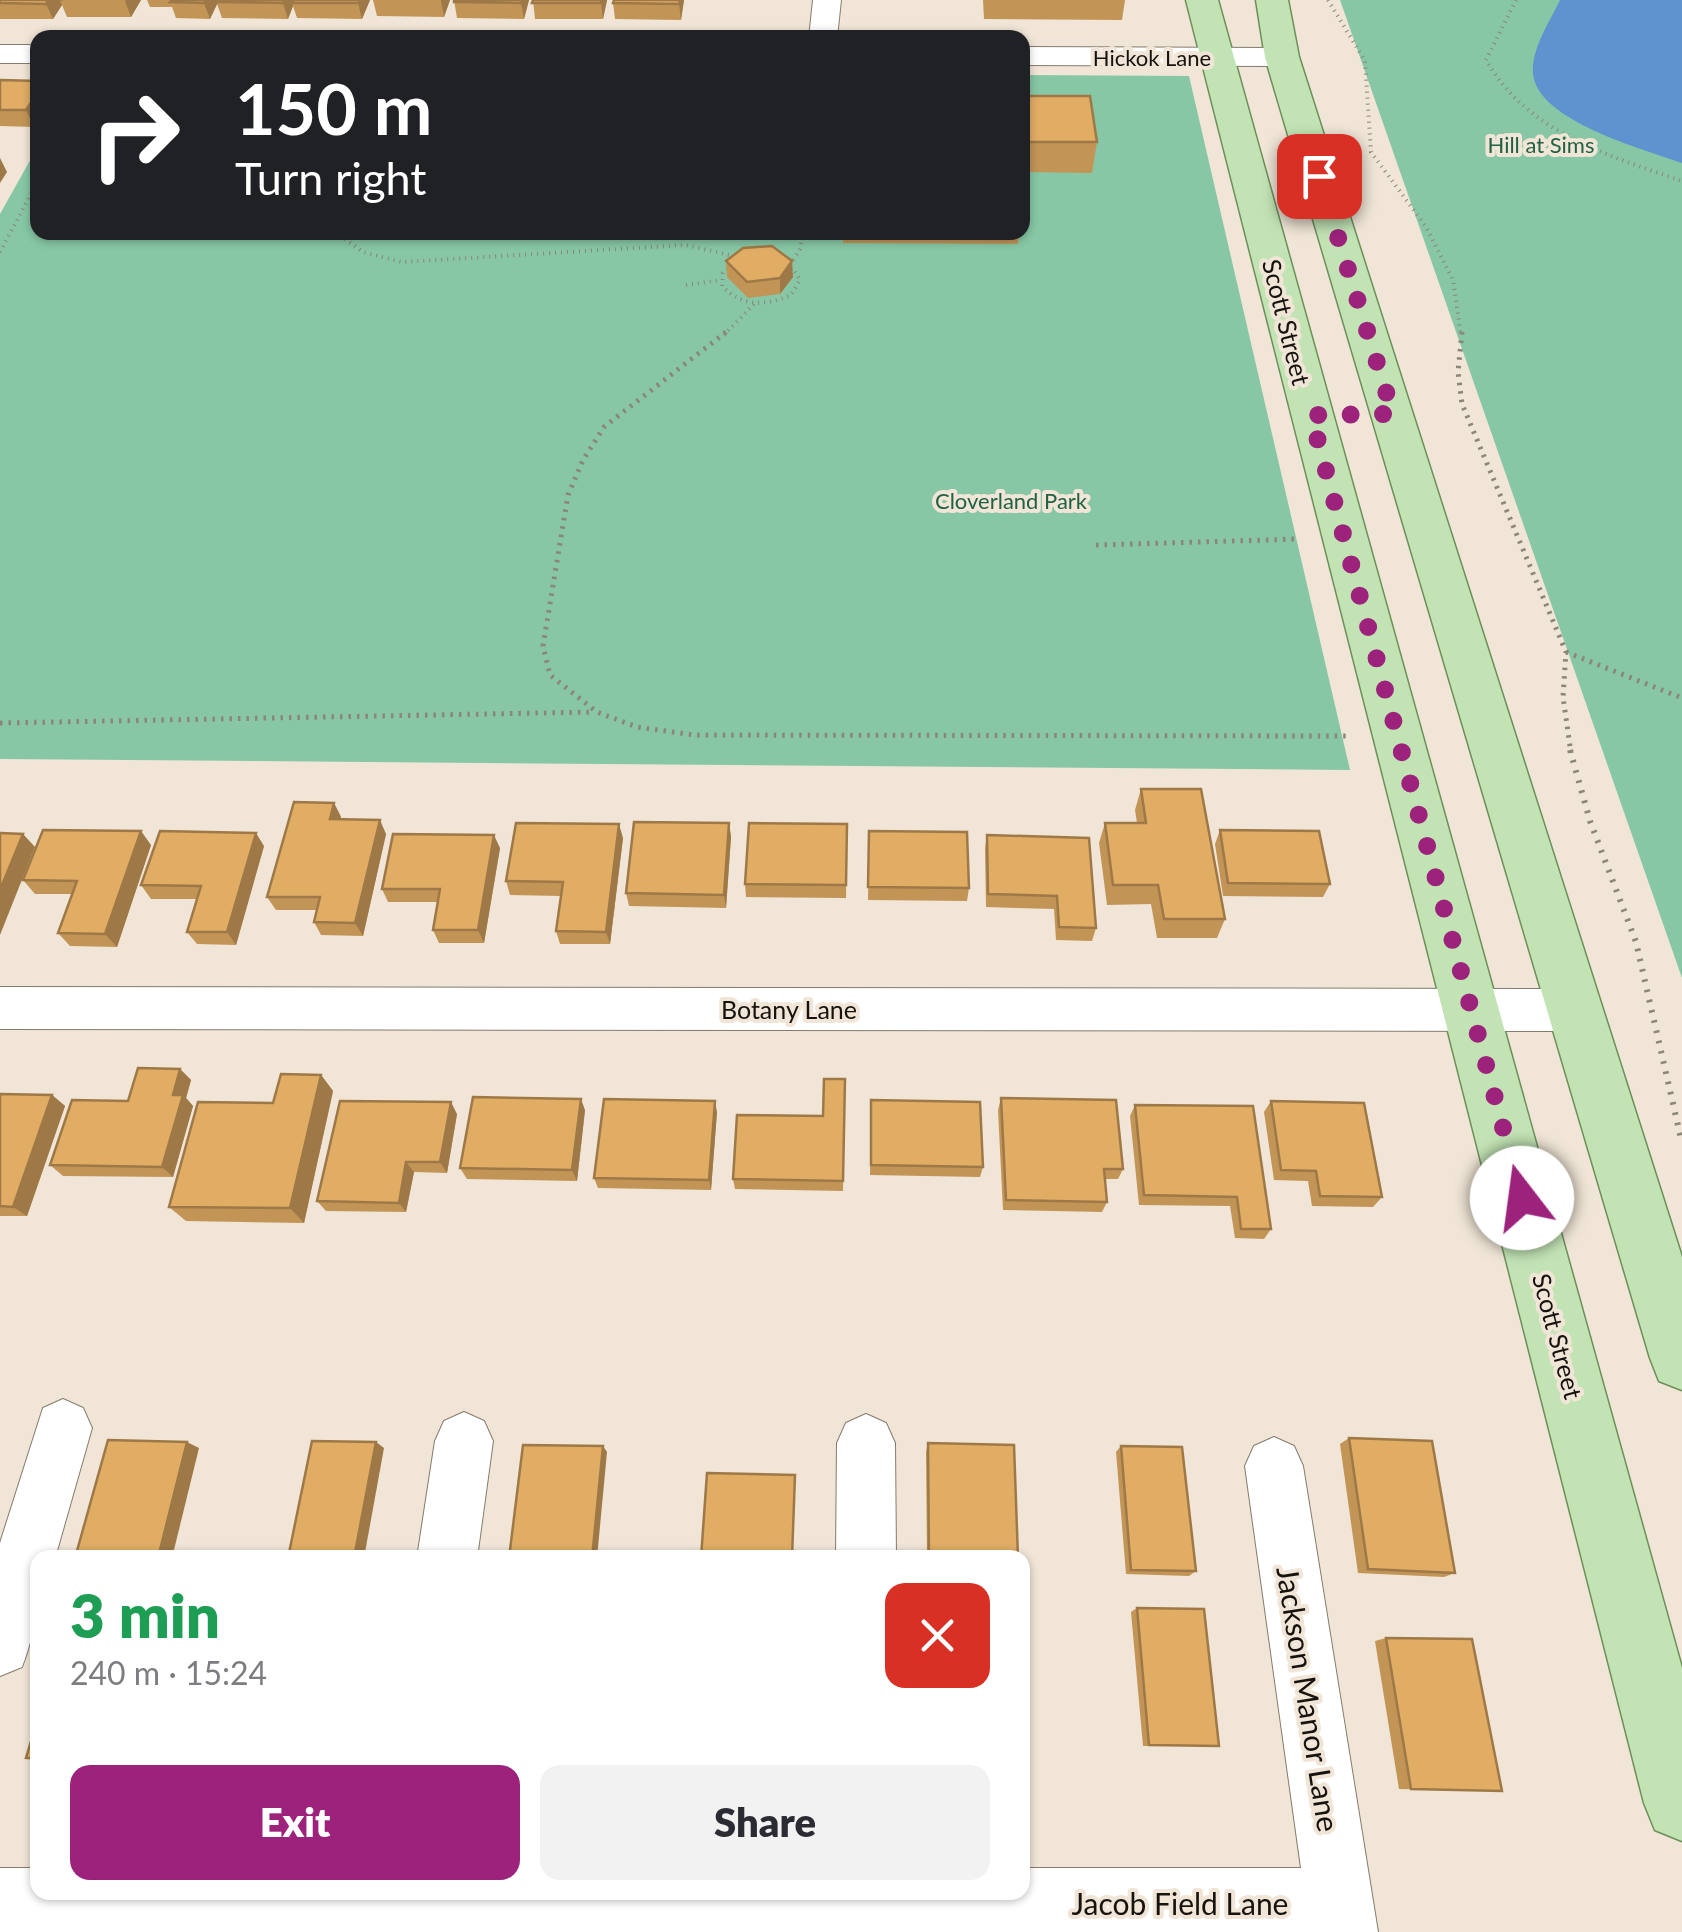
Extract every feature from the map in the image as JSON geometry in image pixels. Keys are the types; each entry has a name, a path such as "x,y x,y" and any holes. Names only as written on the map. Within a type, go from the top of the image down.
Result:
{"main road":[{"name":"Scott Street","path":"1202,0 1682,1803"},
{"path":"1272,0 1282,57 1682,1358"},
{"path":"1311,415 1393,414"}],"street":[{"path":"824,30 827,0"},
{"path":"0,54 30,54"},
{"name":"Hickok Lane","path":"1030,56 1282,57"},
{"name":"Botany Lane","path":"0,1008 1578,1010"},
{"path":"0,1645 63,1428"},
{"path":"448,1550 464,1440"},
{"path":"866,1443 866,1550"},
{"name":"Jackson Manor Lane","path":"1274,1466 1342,1917"},
{"name":"Jacob Field Lane","path":"0,1900 30,1900"},
{"name":"Jacob Field Lane","path":"422,1900 555,1917 867,1909 1342,1917"}],"path":[{"path":"1328,0 1364,61 1371,152 1426,227 1453,280 1462,329 1458,372 1462,404 1566,652 1560,696 1570,767 1616,882 1648,985 1664,1080 1682,1143"},
{"path":"1516,0 1486,60 1496,82 1525,110 1575,139 1682,180"},
{"path":"0,252 30,194"},
{"path":"25,202 30,202"},
{"path":"346,240 363,252 402,262 686,244 745,259 770,258 790,265 800,280 791,295 754,304 733,298 721,280 728,268 745,259"},
{"path":"686,244 688,240"},
{"path":"790,265 802,240"},
{"path":"686,285 721,280"},
{"path":"754,304 720,340 604,426 568,495 543,646 550,675 596,712 637,727 694,734 1398,736"},
{"path":"1096,545 1344,537"},
{"path":"1566,652 1682,698"},
{"path":"0,723 596,712"}],"green space":[{"name":"Hill at Sims","path":"1340,0 1682,0 1682,978"},
{"name":"Cloverland Park","path":"1030,75 1189,76 1350,770 0,759 0,214 30,160 30,240 1030,240"}],"water":[{"path":"1560,0 1682,0 1682,163 1595,131 1553,106 1539,91 1533,74 1535,55"}],"building":[{"path":"0,0 48,0 46,4"},
{"path":"172,0 206,0 204,3"},
{"path":"218,0 284,0 283,3"},
{"path":"294,0 360,0 292,3"},
{"path":"454,0 522,0 521,3"},
{"path":"601,0 601,3 532,3"},
{"path":"680,0 679,4 613,3"},
{"path":"0,80 30,81 30,104 26,110 0,110"},
{"path":"1030,96 1090,96 1097,142 1030,142"},
{"path":"772,246 792,261 780,278 747,282 726,261 743,248"},
{"path":"1141,789 1201,789 1225,919 1164,919 1158,885 1113,885 1105,823 1146,823"},
{"path":"294,802 334,803 330,819 380,820 355,923 314,922 320,897 267,897"},
{"path":"634,822 729,823 724,895 626,893"},
{"path":"516,823 619,824 606,932 556,931 563,882 506,881"},
{"path":"749,823 847,824 846,885 745,884"},
{"path":"43,830 141,831 105,934 58,933 77,881 23,880"},
{"path":"1220,830 1319,831 1330,884 1228,883"},
{"path":"160,831 256,833 227,932 187,932 201,886 141,885"},
{"path":"869,831 967,832 969,888 868,887"},
{"path":"0,833 23,834 0,890"},
{"path":"393,834 494,835 478,930 433,930 440,889 382,889"},
{"path":"987,835 1089,838 1096,928 1059,927 1057,896 988,894"},
{"path":"138,1068 180,1069 173,1095 183,1095 162,1167 50,1165 72,1100 128,1101"},
{"path":"281,1074 321,1075 290,1208 169,1207 198,1102 273,1103"},
{"path":"824,1079 845,1079 843,1181 733,1179 737,1115 823,1116"},
{"path":"0,1094 52,1095 13,1207 0,1206"},
{"path":"473,1097 581,1099 572,1170 460,1168"},
{"path":"1001,1098 1116,1100 1123,1169 1104,1169 1107,1202 1006,1200"},
{"path":"604,1099 715,1101 709,1180 594,1178"},
{"path":"871,1100 980,1102 983,1167 871,1165"},
{"path":"340,1101 451,1102 440,1162 406,1162 399,1203 317,1201"},
{"path":"1271,1101 1364,1103 1382,1197 1320,1196 1316,1171 1281,1170"},
{"path":"1135,1105 1253,1106 1271,1229 1241,1229 1237,1197 1144,1195"},
{"path":"1349,1438 1432,1441 1455,1573 1368,1569"},
{"path":"108,1440 187,1442 160,1550 77,1550"},
{"path":"312,1441 376,1442 356,1550 290,1550"},
{"path":"928,1443 1014,1445 1018,1550 929,1550"},
{"path":"523,1445 603,1446 593,1550 510,1550"},
{"path":"1121,1446 1182,1447 1196,1571 1131,1570"},
{"path":"707,1473 795,1475 792,1550 702,1550"},
{"path":"1137,1608 1204,1609 1219,1746 1149,1745"},
{"path":"1386,1638 1472,1639 1502,1791 1411,1789"}],"route":[{"path":"1319,176 1393,414 1311,415 1522,1198"}]}
